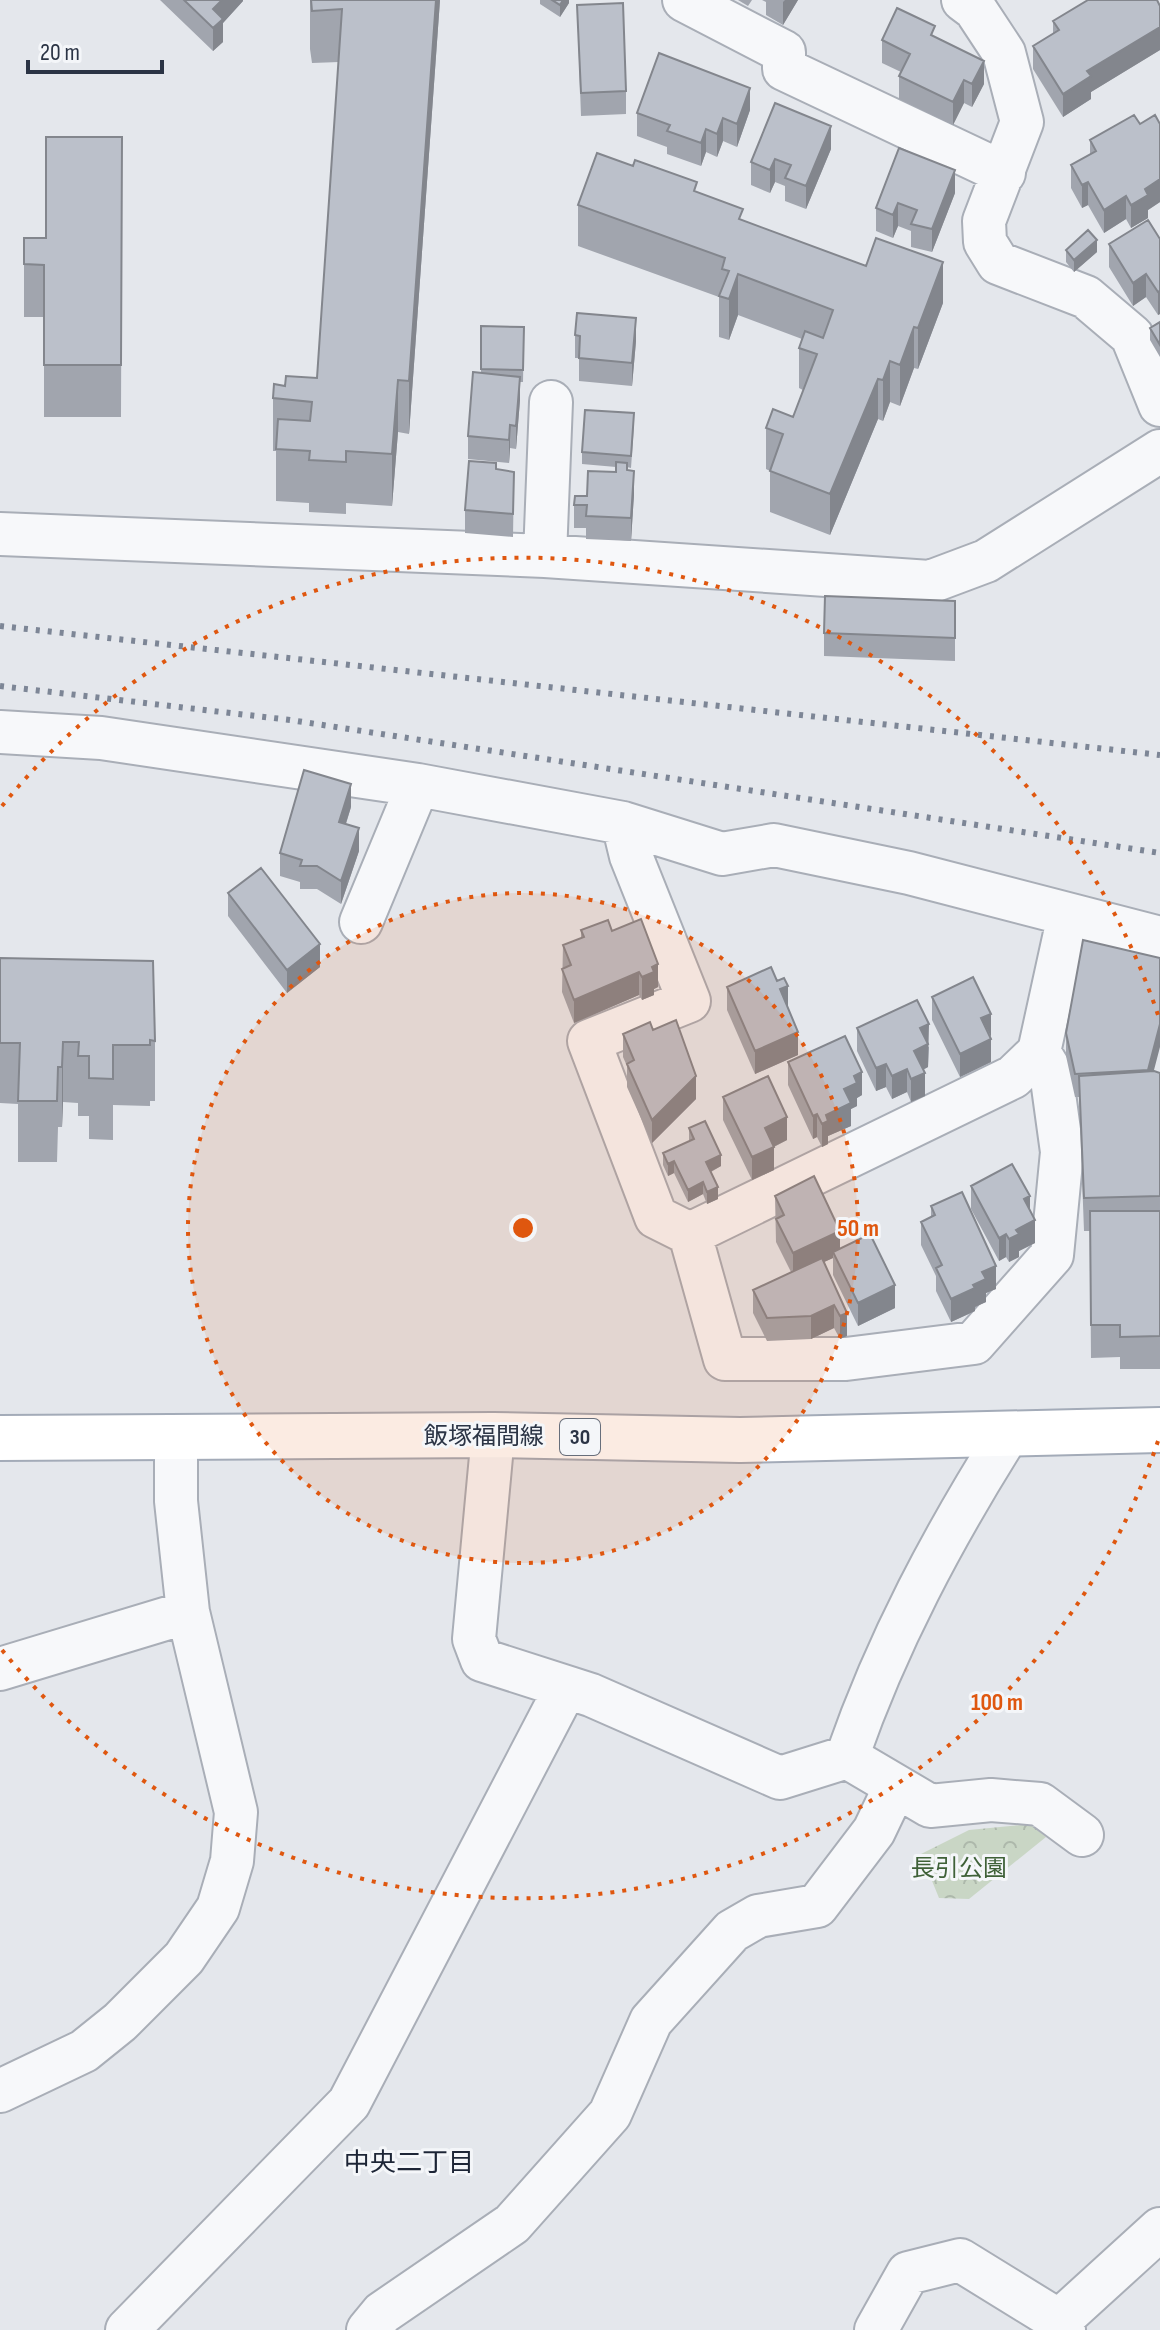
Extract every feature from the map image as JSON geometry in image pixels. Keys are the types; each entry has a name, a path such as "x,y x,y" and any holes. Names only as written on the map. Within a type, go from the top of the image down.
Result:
{"main road":[{"name":"飯塚福間線","path":"0,1438 493,1435 740,1440 1160,1430"}],"street":[{"path":"684,0 784,52 784,69 1004,173"},
{"path":"963,0 975,9 1004,53 1022,122 984,221 985,242 998,263 1086,297 1132,336 1160,405"},
{"path":"545,556 551,402"},
{"path":"0,534 545,556 930,582 986,561 1160,451"},
{"path":"0,732 101,738 418,785 623,823 722,854 774,845 909,873 1160,938"},
{"path":"361,922 418,785"},
{"path":"623,823 631,856 689,1001 589,1041 656,1217 690,1234 725,1359 846,1359 974,1343 1052,1255 1062,1152 1051,1072 1039,1052"},
{"path":"690,1234 1013,1077 1039,1052 1069,915"},
{"path":"847,1757 875,1676 944,1537 1008,1434"},
{"path":"493,1435 474,1639 482,1660 591,1695 780,1778 847,1757 930,1806 991,1800 1040,1804 1082,1835"},
{"path":"0,2091 84,2051 120,2022 184,1958 218,1908 232,1861 236,1812 188,1612 176,1501 176,1436"},
{"path":"0,1669 188,1612"},
{"path":"127,2330 349,2103 565,1689"},
{"path":"368,2330 382,2313 512,2224 610,2114 651,2021 732,1931 758,1916 817,1906 874,1831 895,1787"},
{"path":"876,2330 908,2273 960,2260 1061,2326 1160,2229"}],"green space":[{"name":"長引公園","path":"1030,1824 1046,1837 969,1899 939,1898 921,1854 969,1830"}],"building":[{"path":"184,0 222,0 213,9 223,19 213,28"},
{"path":"311,0 436,0 409,381 398,380 392,454 346,451 346,462 309,460 310,451 276,449 278,419 310,421 312,402 273,398 274,384 285,386 286,376 317,378 342,9 312,11"},
{"path":"1088,0 1157,0 1160,27 1087,71 1091,76 1063,94 1033,46 1059,30 1053,21"},
{"path":"623,3 626,91 581,93 577,5"},
{"path":"897,8 935,26 931,35 984,61 972,84 964,80 953,102 899,76 910,54 882,40"},
{"path":"659,53 750,88 737,124 723,118 717,134 706,129 701,143 667,131 670,125 637,113"},
{"path":"775,103 831,126 806,186 785,178 791,165 775,159 770,170 751,162"},
{"path":"1134,115 1140,124 1155,115 1160,124 1160,179 1145,189 1148,195 1131,205 1126,196 1104,210 1088,182 1082,185 1071,165 1096,151 1090,140"},
{"path":"46,137 122,137 121,365 44,365 44,265 24,264 24,238 46,238"},
{"path":"899,148 955,170 932,229 911,224 917,210 898,203 893,215 876,208"},
{"path":"597,153 633,166 635,160 697,182 694,191 743,209 739,219 866,266 876,238 943,262 900,365 890,361 883,380 878,379 830,494 770,471 783,434 766,428 773,409 793,417 817,354 799,348 805,331 823,338 833,310 738,274 729,299 719,296 729,271 722,269 725,258 578,205"},
{"path":"1148,220 1160,239 1158,292 1146,274 1133,283 1109,244"},
{"path":"1088,230 1097,240 1074,260 1066,250"},
{"path":"577,313 636,318 632,363 579,358 580,336 575,335"},
{"path":"1160,322 1160,345 1150,328"},
{"path":"481,326 524,327 523,370 481,369"},
{"path":"473,372 520,377 516,426 510,425 509,440 468,436"},
{"path":"585,410 634,413 631,456 582,452"},
{"path":"469,461 496,463 496,469 514,472 513,514 465,510"},
{"path":"616,462 627,463 627,470 634,471 631,518 586,516 587,505 574,505 575,496 587,496 588,471 616,472"},
{"path":"825,596 955,601 955,638 824,633"},
{"path":"304,770 351,784 339,822 359,828 341,881 317,866 300,866 302,860 280,853"},
{"path":"261,868 320,944 287,970 228,893"},
{"path":"641,919 658,964 652,967 654,972 642,977 639,972 574,1000 562,969 571,965 563,945 584,937 581,930 608,920 612,931"},
{"path":"1083,940 1160,958 1160,1024 1148,1070 1075,1074 1066,1033"},
{"path":"0,958 153,961 155,1041 150,1040 150,1045 113,1045 113,1079 89,1078 89,1056 78,1056 79,1042 63,1042 62,1067 58,1067 57,1101 18,1101 20,1043 0,1043"},
{"path":"771,967 777,981 784,978 788,986 780,989 798,1032 755,1051 727,987"},
{"path":"973,977 991,1014 981,1018 991,1039 960,1054 932,997"},
{"path":"917,1000 929,1024 920,1028 928,1044 914,1051 925,1073 911,1079 907,1069 892,1076 886,1064 876,1068 857,1028"},
{"path":"676,1020 696,1076 652,1120 627,1064 634,1060 623,1034 650,1022 653,1030"},
{"path":"845,1036 862,1072 854,1076 857,1083 844,1089 851,1103 826,1115 828,1121 822,1124 817,1114 813,1116 788,1062"},
{"path":"1160,1073 1160,1196 1084,1198 1079,1076"},
{"path":"768,1076 787,1117 765,1128 774,1147 752,1157 723,1097"},
{"path":"705,1121 721,1155 706,1162 718,1187 707,1192 703,1182 688,1190 674,1161 668,1164 663,1153 694,1139 689,1128"},
{"path":"1012,1164 1030,1196 1024,1199 1035,1220 1016,1230 1019,1234 1009,1239 1006,1234 999,1238 971,1186"},
{"path":"814,1176 840,1231 793,1253 776,1219 784,1215 775,1196"},
{"path":"962,1192 996,1266 982,1272 986,1279 973,1285 975,1288 951,1299 936,1268 942,1265 921,1222 935,1215 931,1206"},
{"path":"1090,1211 1160,1211 1160,1336 1120,1337 1120,1325 1091,1325"},
{"path":"870,1234 895,1285 858,1303 833,1252"},
{"path":"822,1258 847,1313 840,1316 834,1305 811,1316 767,1318 753,1290"}],"railway":[{"path":"0,626 1160,755"},
{"path":"0,686 290,720 1160,853"}],"district":[{"name":"中央二丁目","path":"409,2163"}]}
